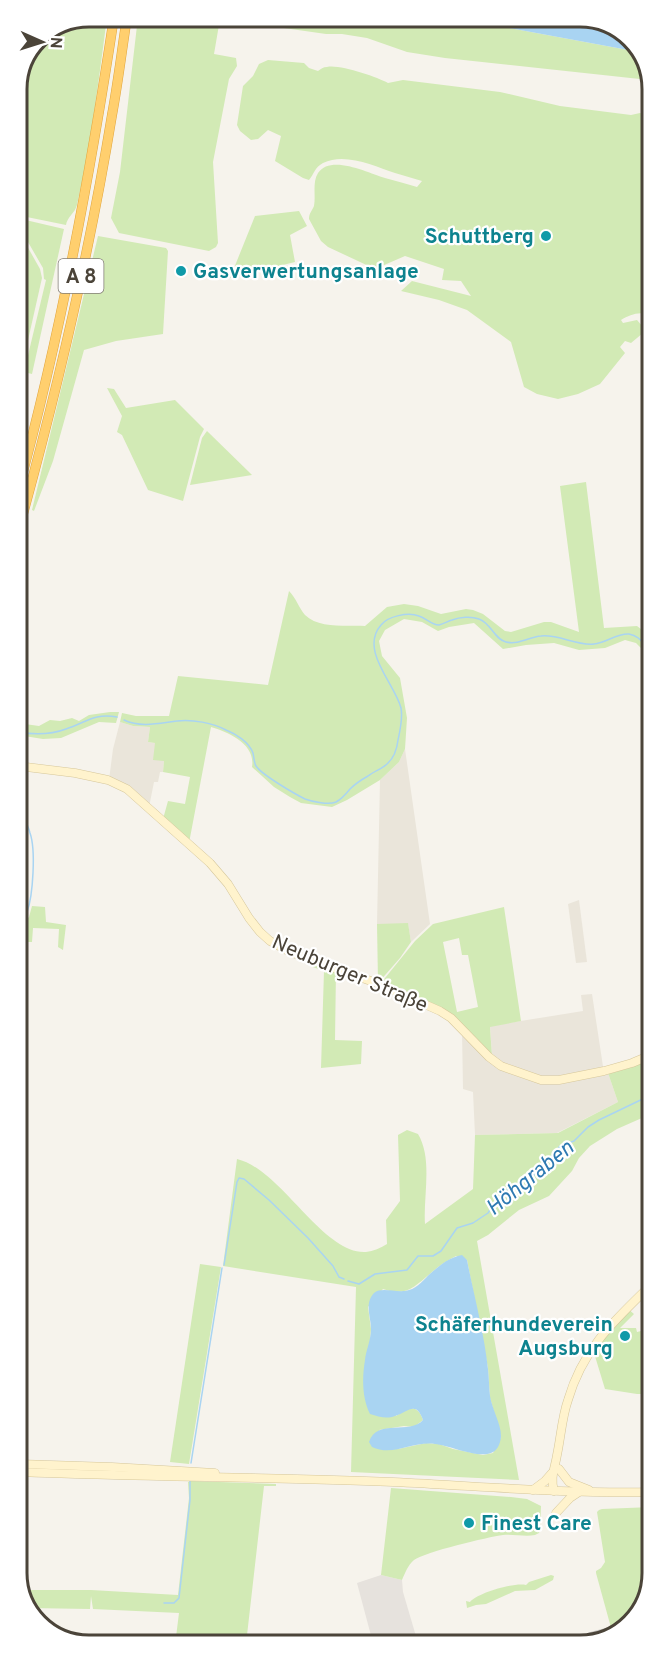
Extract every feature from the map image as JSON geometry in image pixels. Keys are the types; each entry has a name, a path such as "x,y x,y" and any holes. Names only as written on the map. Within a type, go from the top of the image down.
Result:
{"highway":[{"name":"A 8","path":"27,456 44,392 74,256 98,124 112,27"},
{"name":"A 8","path":"27,498 57,383 82,271 112,115 125,27"}],"main road":[{"name":"Neuburger Straße","path":"27,767 108,780 127,789 210,863 228,884 249,918 270,941 290,952 379,984 440,1011 451,1018 489,1057 501,1066 541,1080 559,1080 604,1071 642,1059"},
{"path":"554,1491 552,1483 573,1384 589,1352 608,1327 642,1294"},
{"path":"27,1464 190,1471 267,1478"},
{"path":"533,1490 556,1470"},
{"path":"556,1470 569,1482 593,1492"},
{"path":"27,1472 267,1478 579,1492 642,1492"},
{"path":"556,1513 579,1492"}],"shaded area":[{"path":"120,722 133,726 150,727 148,742 155,743 164,761 163,772 160,772 158,782 154,782 149,807 109,780 113,749"},
{"path":"405,749 430,924 411,942 408,924 377,924 380,780 399,762"},
{"path":"579,900 587,962 576,963 568,904"},
{"path":"592,994 604,1073 608,1073 618,1102 557,1133 475,1135 473,1092 463,1089 462,1031 466,1028 492,1055 490,1026 583,1011 581,995"},
{"path":"381,1575 402,1580 403,1592 416,1635 371,1635 357,1583"}],"green space":[{"path":"106,27 82,182 76,208 66,225 27,217 27,84 29,73 40,51 58,35 77,28"},
{"path":"137,27 219,27 214,54 236,58 237,66 229,79 213,162 218,243 216,247 209,251 119,233 111,218 120,172"},
{"path":"277,27 504,27 628,50 636,61 641,79 445,58 407,52 367,38"},
{"path":"268,60 304,63 309,68 318,71 326,67 340,67 388,83 403,80 500,92 560,106 631,115 642,114 642,313 621,320 623,323 637,320 642,326 642,334 631,343 625,341 620,347 625,353 600,384 578,394 558,399 537,394 524,387 511,342 467,310 439,300 401,291 412,281 471,296 461,281 442,280 444,269 405,256 375,269 328,247 321,241 309,219 314,206 316,177 324,168 332,165 350,166 417,187 422,181 350,159 323,163 309,180 275,161 281,136 268,130 258,139 251,140 240,131 237,125 243,86 253,76 259,64"},
{"path":"299,211 307,226 290,235 295,262 230,278 255,216"},
{"path":"27,220 64,229 32,374 27,373 27,359 46,280 43,268 27,240"},
{"path":"98,236 166,248 168,251 163,334 116,341 84,350 53,461 34,511 32,510"},
{"path":"27,246 40,269 42,278 27,344"},
{"path":"107,388 114,389 126,408 175,400 204,429 183,501 148,490 122,435 117,432 122,416"},
{"path":"207,431 252,475 190,485 202,438"},
{"path":"586,482 604,628 637,626 642,630 642,649 636,643 625,640 605,648 579,650 554,643 503,649 474,623 438,631 422,622 404,619 385,630 379,641 382,656 400,678 407,718 405,749 399,762 380,780 332,807 301,803 274,787 252,767 250,752 239,740 211,727 189,843 163,819 168,801 185,804 190,777 163,772 164,761 153,760 155,743 148,742 150,727 133,726 120,722 122,713 136,716 169,716 178,676 268,685 289,591 305,615 325,624 365,626 387,607 404,604 441,614 466,609 473,610 483,614 505,631 511,632 551,622 579,632 560,486"},
{"path":"119,712 116,723 99,722 61,738 43,739 27,736 27,724 39,726 50,720 60,721 72,718 79,721 89,715"},
{"path":"32,906 45,907 46,922 66,925 63,950 58,947 59,929 33,928 32,942 27,942 27,919"},
{"path":"504,907 521,1021 490,1027 492,1056 453,1015 381,983 415,941 433,924","holes":["459,938 462,955 468,955 478,1007 457,1012 443,942"]},
{"path":"408,923 411,942 378,982 377,924"},
{"path":"310,961 336,970 335,1040 362,1041 361,1064 321,1068 324,971 310,966"},
{"path":"642,1060 642,1118 617,1129 590,1146 579,1158 572,1171 549,1196 519,1210 477,1241 519,1480 351,1472 356,1287 223,1266 237,1159 253,1166 270,1178 334,1240 350,1249 369,1252 387,1244 386,1220 400,1201 398,1135 407,1130 418,1134 423,1144 426,1166 425,1224 473,1189 475,1135 558,1133 618,1102 608,1073","holes":["456,1256 467,1260 488,1368 490,1398 501,1437 493,1453 483,1455 426,1443 398,1449 379,1430 404,1426 414,1427 423,1420 415,1409 404,1411 396,1416 370,1341 368,1307 383,1289 404,1291"]},
{"path":"200,1264 221,1267 189,1464 170,1462"},
{"path":"628,1309 634,1314 620,1328 636,1328 637,1332 642,1331 642,1394 605,1389 594,1353 610,1328"},
{"path":"188,1482 276,1484 276,1486 264,1486 247,1635 176,1635 179,1613 93,1609 91,1596 90,1609 37,1608 29,1590 91,1590 178,1595 189,1498"},
{"path":"391,1488 527,1499 541,1506 540,1530 535,1535 495,1536 430,1553 414,1560 402,1580 381,1575"},
{"path":"642,1507 640,1589 632,1608 611,1627 596,1573 605,1562 597,1512 602,1509"},
{"path":"551,1575 554,1576 553,1580 535,1590 515,1591 486,1604 467,1608 466,1601 470,1602 488,1592 514,1585 526,1585"}],"water":[{"path":"504,27 592,28 608,33 628,50"},
{"path":"462,1255 467,1260 481,1328 490,1396 501,1431 499,1445 493,1452 487,1454 435,1444 395,1450 380,1450 372,1447 369,1442 379,1431 386,1428 410,1426 423,1420 418,1410 414,1409 395,1416 380,1417 370,1414 367,1408 363,1381 371,1333 369,1302 371,1297 381,1290 412,1289 442,1264"}],"waterway":[{"path":"124,720 144,724 189,721 221,728 245,742 253,753 256,766 272,779 305,799 333,803 342,798 358,782 385,766 392,759 396,750 402,716 401,708 380,667 374,645 375,635 388,619 409,614 439,625 458,618 476,618 487,624 502,640 511,643 548,636 594,644 629,634 642,641"},
{"path":"27,733 60,731 96,717 117,717"},
{"path":"27,825 32,841 33,861 32,884 27,910"},
{"name":"Höhgraben","path":"348,1281 359,1284 375,1274 407,1270 418,1256 433,1256 441,1251 457,1228 473,1223 488,1213 497,1199 509,1188 540,1171 560,1146 574,1141 599,1120 642,1099"},
{"name":"Höhgraben","path":"224,1265 239,1178 244,1179 269,1200 308,1238 333,1266 339,1277 344,1279"},
{"name":"Höhgraben","path":"191,1463 222,1268"},
{"name":"Höhgraben","path":"164,1603 174,1603 179,1598 190,1481"}],"place":[{"name":"Schuttberg","path":"546,236"},
{"name":"Gasverwertungsanlage","path":"181,271"},
{"name":"Schäferhundeverein Augsburg","path":"625,1336"},
{"name":"Finest Care","path":"469,1523"}]}
